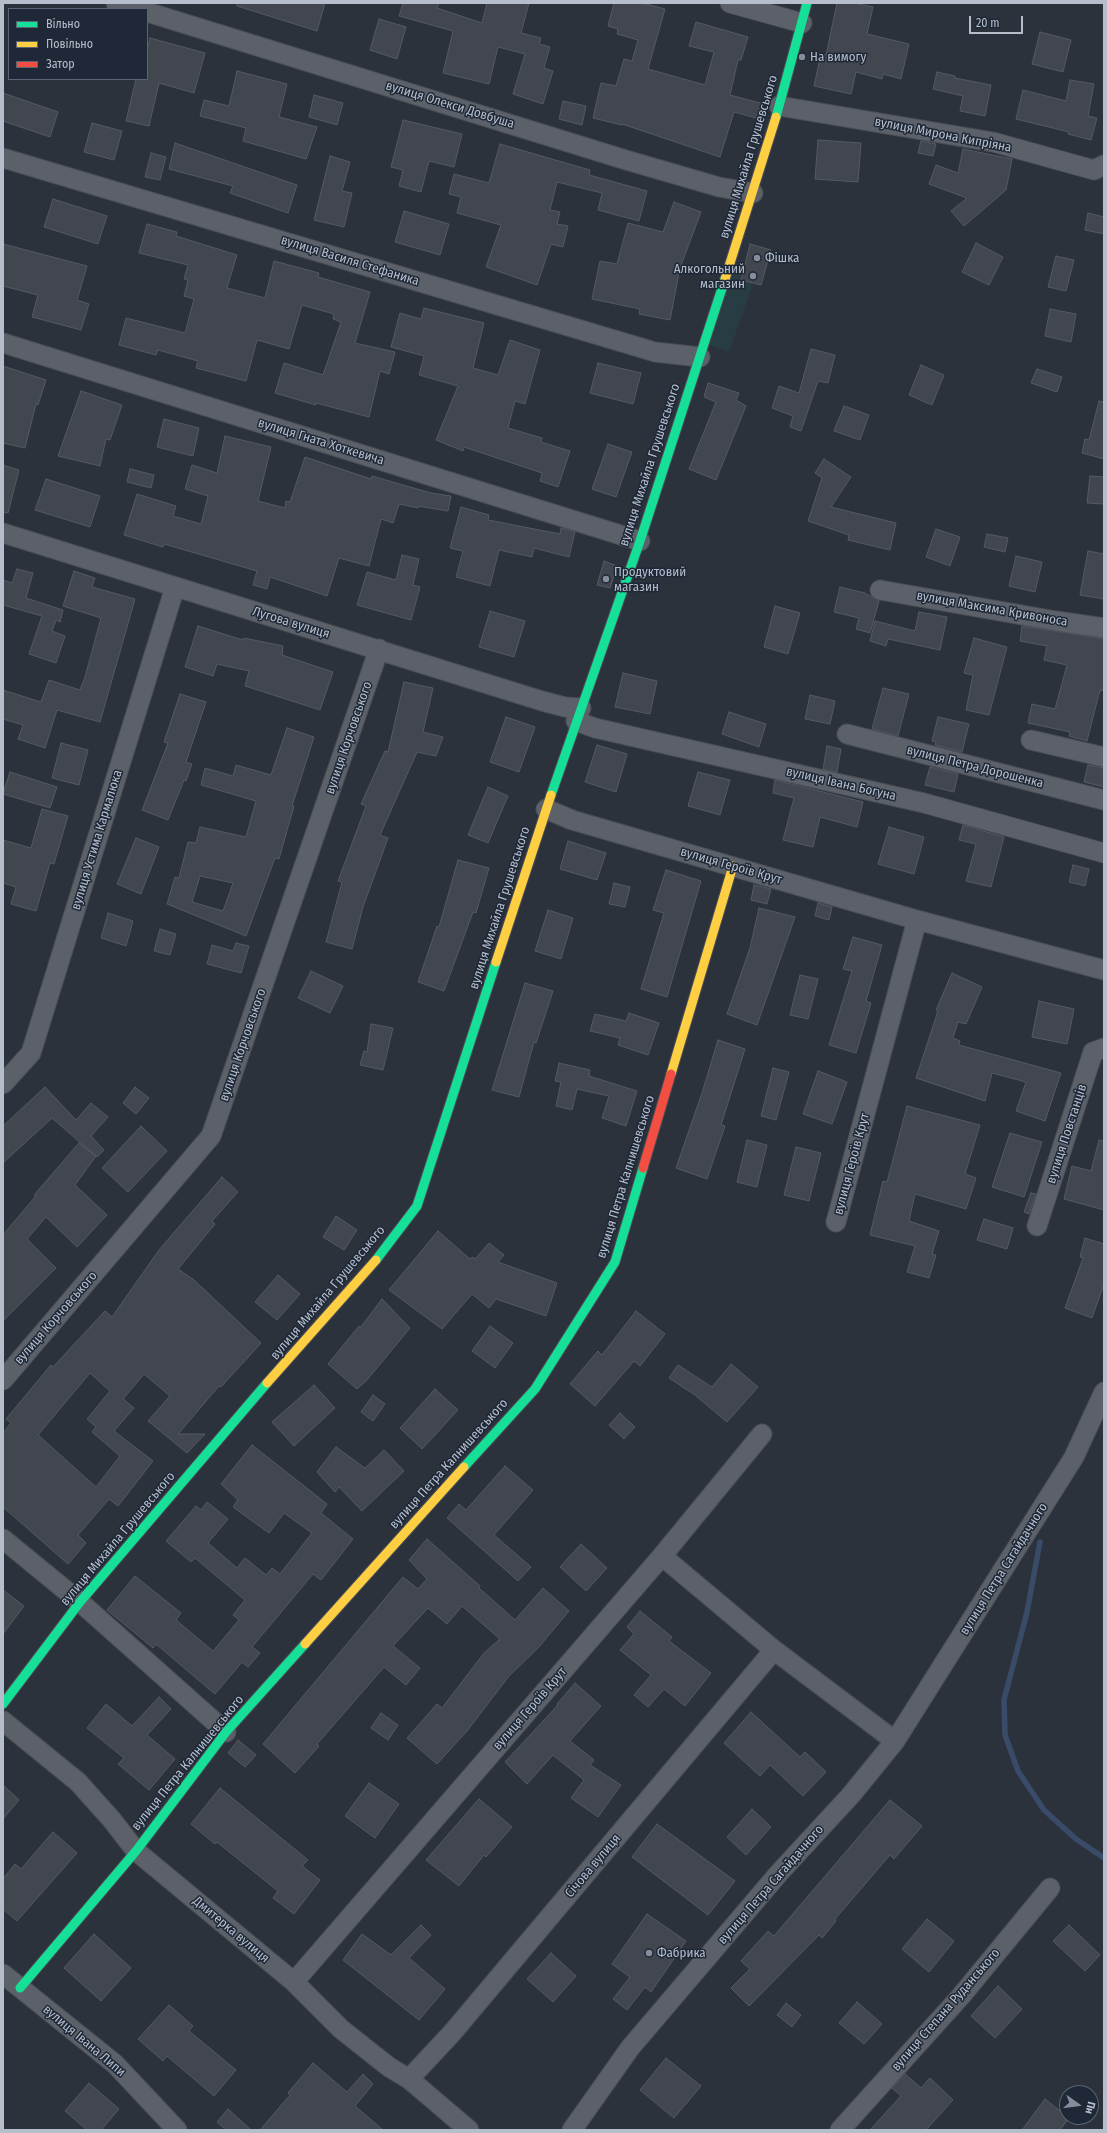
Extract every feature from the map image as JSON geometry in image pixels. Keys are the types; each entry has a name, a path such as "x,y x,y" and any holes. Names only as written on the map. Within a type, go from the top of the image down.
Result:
{"street":[{"path":"116,3 133,8"},
{"path":"730,3 802,23"},
{"name":"вулиця Михайла Грушевського","path":"3,1704 80,1602 260,1392 376,1260 416,1206 546,809 578,714 640,541 700,357 753,193 779,106 807,3"},
{"name":"вулиця Олекси Довбуша","path":"148,12 626,160 719,187 753,193"},
{"name":"вулиця Мирона Кипріяна","path":"779,106 993,142 1094,170 1104,165"},
{"name":"вулиця Василя Стефаника","path":"3,158 654,352 700,357"},
{"name":"вулиця Гната Хоткевича","path":"3,343 640,541"},
{"name":"Лугова вулиця","path":"3,532 174,587 564,707 578,714"},
{"name":"вулиця Устима Кармалюка","path":"3,1084 31,1053 174,587"},
{"name":"вулиця Максима Кривоноса","path":"880,590 1104,628"},
{"name":"вулиця Корчовського","path":"3,1380 211,1136 379,650"},
{"name":"вулиця Івана Богуна","path":"578,714 595,728 924,803 1104,853"},
{"name":"вулиця Петра Дорошенка","path":"847,734 1104,800"},
{"path":"1031,740 1104,757"},
{"name":"вулиця Героїв Крут","path":"546,809 572,820 917,920 1104,970"},
{"name":"вулиця Петра Калнишевського","path":"20,1988 136,1850 226,1732 535,1389 615,1262 733,866"},
{"name":"вулиця Героїв Крут","path":"836,1222 917,920"},
{"name":"вулиця Повстанців","path":"1037,1226 1093,1052 1104,1048"},
{"name":"вулиця Петра Сагайдачного","path":"572,2130 630,2048 779,1873 851,1795 895,1741 1074,1457 1104,1392"},
{"name":"вулиця Героїв Крут","path":"294,1982 662,1556 762,1434"},
{"path":"3,1539 80,1602 226,1732"},
{"path":"662,1556 774,1650 895,1741"},
{"name":"Січова вулиця","path":"409,2079 457,2027 774,1650"},
{"name":"Дмитерка вулиця","path":"3,1721 78,1782 112,1820 136,1850 294,1982 341,2029 389,2067 409,2079 469,2130"},
{"name":"вулиця Степана Руданського","path":"840,2130 961,1996 1050,1888"},
{"name":"вулиця Івана Липи","path":"3,1974 116,2064 176,2130"}],"green space":[{"path":"731,270 755,278 729,352 708,344"}],"building":[{"path":"237,3 325,3 317,31 237,6"},
{"path":"403,3 439,3 437,8 482,23 487,3 529,3 521,33 541,38 539,44 550,47 544,68 553,71 543,104 513,94 525,54 498,47 489,84 443,73 453,31 399,16"},
{"path":"614,3 642,3 665,9 648,69 705,85 714,52 689,46 696,22 748,37 741,60 738,60 730,95 764,104 760,119 734,112 720,157 622,124 593,118 601,83 616,86 624,59 632,61 638,40 617,34 618,29 608,26"},
{"path":"837,3 854,3 873,7 867,34 909,44 901,79 883,74 882,79 856,72 851,94 814,86 821,54 826,55"},
{"path":"379,19 406,27 397,59 370,50"},
{"path":"1040,32 1071,40 1063,72 1032,64"},
{"path":"150,38 205,53 194,93 159,83 149,126 126,121 136,80 148,80 148,47"},
{"path":"237,71 287,84 279,117 317,127 306,159 243,141 246,128 200,116 204,100 229,106"},
{"path":"937,72 955,76 955,78 991,85 985,116 960,111 963,96 933,89"},
{"path":"1070,80 1094,84 1088,116 1097,118 1091,140 1068,134 1069,132 1016,119 1023,90 1066,101"},
{"path":"3,93 58,112 50,137 3,121"},
{"path":"314,95 343,103 337,125 309,117"},
{"path":"563,101 586,106 582,125 559,119"},
{"path":"403,120 462,134 454,167 429,161 421,192 399,186 403,170 391,167"},
{"path":"92,123 122,131 114,160 84,152"},
{"path":"818,140 861,143 858,182 815,179"},
{"path":"921,141 936,144 933,156 918,153"},
{"path":"175,143 297,185 288,213 230,193 233,186 169,169"},
{"path":"500,144 590,170 589,175 647,191 639,221 598,210 602,193 557,182 550,210 560,212 557,224 568,226 563,247 551,244 537,285 486,267 501,225 457,213 461,197 449,194 454,174 489,183"},
{"path":"963,149 1012,159 1006,190 964,226 951,211 967,198 929,184 936,165 958,173"},
{"path":"151,153 166,157 160,180 145,177"},
{"path":"330,156 350,162 342,191 352,193 344,227 314,220"},
{"path":"53,199 107,216 98,244 44,227"},
{"path":"674,202 701,212 680,268 670,320 639,314 640,309 592,299 600,261 617,264 628,223 663,232"},
{"path":"404,211 449,224 440,255 395,242"},
{"path":"1088,213 1104,217 1104,234 1085,230"},
{"path":"147,224 177,232 176,236 237,255 227,288 265,298 274,261 319,273 318,277 370,292 355,343 395,352 389,374 380,371 369,417 316,403 316,405 275,393 284,363 323,375 341,322 333,319 334,314 302,305 289,349 257,340 246,381 196,368 198,361 158,350 156,355 119,345 126,318 185,333 194,299 184,296 188,280 184,279 188,265 139,253"},
{"path":"976,243 1003,257 989,285 962,272"},
{"path":"3,244 87,266 77,300 89,304 81,330 32,317 38,295 3,286"},
{"name":"Фішка","path":"750,244 771,250 761,285 741,280"},
{"path":"1056,256 1074,260 1066,291 1048,287"},
{"path":"424,308 484,323 473,368 498,375 510,340 540,350 525,404 515,401 508,428 542,438 541,442 570,451 558,487 540,481 542,473 464,447 463,451 436,440 458,386 419,375 424,356 391,347 400,313 421,319"},
{"path":"1050,309 1076,314 1071,342 1045,336"},
{"path":"811,349 835,355 828,383 818,381 801,431 790,427 793,416 772,408 779,386 799,393"},
{"path":"598,363 641,373 633,404 590,393"},
{"path":"921,365 944,375 932,405 909,395"},
{"path":"3,366 46,380 38,405 36,404 25,448 3,443"},
{"path":"1037,369 1062,377 1057,392 1031,383"},
{"path":"708,383 739,393 736,400 746,406 716,480 689,469 716,402 704,397"},
{"path":"81,391 122,405 110,440 106,439 100,466 58,456"},
{"path":"1099,401 1104,402 1104,459 1082,453 1085,439 1089,440"},
{"path":"844,406 869,415 860,440 834,431"},
{"path":"164,419 199,428 193,456 157,447"},
{"path":"225,436 271,447 258,501 285,508 286,501 290,502 305,457 371,479 372,476 431,493 451,496 448,511 418,506 418,508 399,504 393,523 381,519 369,566 339,558 327,596 270,577 267,589 253,585 257,571 164,544 163,547 124,535 137,494 176,506 173,516 201,524 208,496 185,489 192,465 217,473"},
{"path":"608,444 632,452 616,497 592,489"},
{"path":"824,459 851,477 831,507 896,523 890,550 848,540 849,535 808,521 822,478 815,473"},
{"path":"3,465 19,470 8,513 3,512"},
{"path":"130,469 154,475 151,488 127,482"},
{"path":"1090,476 1104,477 1104,504 1087,503"},
{"path":"46,479 100,496 90,527 35,510"},
{"path":"461,507 489,515 488,520 560,534 561,528 575,532 569,557 534,548 532,557 499,550 490,586 456,577 463,551 450,548"},
{"path":"936,529 960,537 950,566 926,557"},
{"path":"987,534 1008,538 1005,552 984,547"},
{"path":"1088,551 1104,554 1104,599 1080,595"},
{"path":"402,555 419,559 413,585 420,587 411,620 357,605 367,572 396,580"},
{"path":"1016,556 1042,562 1035,592 1009,586"},
{"name":"Продуктовий магазин","path":"604,561 617,566 610,588 597,585"},
{"path":"17,569 33,573 26,598 63,610 60,622 56,620 52,631 65,636 56,663 29,654 42,616 3,605 3,580 12,583"},
{"path":"74,571 95,578 92,587 135,599 100,722 57,710 45,748 18,739 23,725 3,719 3,690 41,702 49,680 80,690 101,618 63,606"},
{"path":"840,587 865,593 879,601 870,633 856,629 859,618 834,612"},
{"path":"775,606 800,613 788,654 764,647"},
{"path":"490,611 525,621 514,657 479,647"},
{"path":"919,612 947,617 940,650 888,639 886,646 870,641 875,621 915,631"},
{"path":"198,626 243,640 244,638 283,646 282,655 333,672 320,710 245,686 249,671 217,664 213,676 185,667"},
{"path":"1022,626 1104,639 1104,691 1100,690 1087,741 1069,736 1070,732 1028,723 1032,704 1055,709 1067,665 1044,660 1047,646 1020,641"},
{"path":"974,638 1007,647 989,715 966,710 973,675 964,673"},
{"path":"623,673 657,681 650,714 615,707"},
{"path":"404,682 433,688 423,732 443,737 436,756 417,752 380,835 388,838 363,907 352,949 326,942 342,882 338,881 366,806 361,804 385,751 388,752"},
{"path":"883,688 909,694 898,736 872,729"},
{"path":"180,694 206,702 186,762 192,764 168,820 142,810 168,743 164,742"},
{"path":"810,695 835,701 830,724 805,719"},
{"path":"729,712 766,724 759,747 722,734"},
{"path":"506,717 535,727 519,772 490,762"},
{"path":"938,717 969,724 962,752 935,745 936,742 932,741"},
{"path":"287,728 314,737 292,806 294,806 279,859 275,858 246,936 167,904 175,877 179,878 188,842 196,843 200,827 246,837 256,801 201,785 205,768 233,776 236,765 271,775","holes":["200,876 233,883 223,911 192,902"]},
{"path":"61,743 88,750 79,785 52,778"},
{"path":"597,745 627,754 616,792 585,782"},
{"path":"827,746 841,749 837,772 823,769"},
{"path":"1088,765 1104,768 1104,787 1084,782"},
{"path":"930,767 958,774 954,792 925,785"},
{"path":"10,772 57,787 50,808 3,794"},
{"path":"698,772 730,780 720,815 688,806"},
{"path":"775,780 863,802 857,827 820,817 813,847 783,840 794,798 773,793"},
{"path":"488,787 508,796 488,843 468,835"},
{"path":"42,809 68,816 54,864 50,863 36,911 11,904 16,887 3,883 3,840 31,848"},
{"path":"963,825 1004,837 991,887 966,881 976,844 959,840"},
{"path":"889,827 924,837 914,874 878,864"},
{"path":"136,838 159,847 141,894 117,884"},
{"path":"568,841 606,853 597,880 560,869"},
{"path":"458,860 489,868 476,913 473,912 444,991 418,982 437,926 439,927"},
{"path":"1073,865 1089,869 1085,886 1069,882"},
{"path":"666,870 701,881 667,997 641,989 664,913 653,910"},
{"path":"614,883 630,887 625,907 609,904"},
{"path":"754,885 771,889 767,904 751,900"},
{"path":"818,903 832,907 829,920 815,916"},
{"path":"759,908 795,917 757,1025 727,1014 750,948"},
{"path":"548,910 573,918 561,959 535,951"},
{"path":"108,913 133,921 126,946 101,938"},
{"path":"160,929 176,934 170,955 154,951"},
{"path":"853,937 882,945 866,1001 871,1003 856,1053 829,1045 852,971 843,969"},
{"path":"236,943 249,946 241,973 207,964 212,945 233,951"},
{"path":"311,971 343,986 330,1013 298,998"},
{"path":"952,973 982,987 966,1024 958,1022 953,1038 960,1041 959,1045 1061,1073 1045,1121 1016,1111 1026,1082 992,1073 985,1101 916,1078 938,1011 936,1010"},
{"path":"800,975 818,979 808,1019 790,1015"},
{"path":"525,983 553,991 536,1043 534,1042 519,1097 492,1090"},
{"path":"1039,1001 1074,1009 1067,1044 1032,1037"},
{"path":"629,1013 659,1023 648,1055 618,1045 620,1038 590,1031 595,1014 626,1021"},
{"path":"371,1024 393,1028 383,1070 360,1065 364,1051 367,1052"},
{"path":"718,1040 745,1049 721,1125 725,1126 707,1179 676,1168 702,1093"},
{"path":"559,1063 590,1070 589,1076 637,1091 626,1126 602,1118 609,1096 577,1089 572,1110 556,1106 561,1082 555,1081"},
{"path":"773,1068 789,1072 776,1120 761,1116"},
{"path":"818,1071 847,1082 832,1124 803,1114"},
{"path":"45,1087 76,1120 91,1103 108,1117 91,1136 104,1150 97,1157 52,1118 3,1163 3,1126"},
{"path":"135,1087 149,1098 136,1114 123,1103"},
{"path":"907,1106 980,1125 965,1174 976,1178 966,1209 915,1194 909,1221 939,1231 932,1254 936,1255 929,1278 907,1272 915,1246 870,1235 883,1181 887,1182"},
{"path":"141,1126 167,1151 128,1192 102,1168"},
{"path":"1010,1133 1042,1142 1024,1197 992,1187"},
{"path":"747,1140 767,1145 757,1187 737,1182"},
{"path":"1099,1140 1104,1141 1104,1210 1064,1199 1072,1166 1091,1171"},
{"path":"79,1143 96,1156 75,1185 107,1215 77,1247 46,1217 27,1239 56,1268 3,1321 3,1235 35,1197 35,1194"},
{"path":"796,1147 821,1153 809,1201 784,1195"},
{"path":"222,1177 238,1192 212,1221 215,1224 178,1269 194,1280 261,1343 221,1387 219,1386 178,1434 205,1434 187,1453 148,1421 170,1396 144,1374 123,1399 134,1408 114,1431 153,1461 118,1506 109,1499 78,1535 86,1543 68,1564 3,1507 3,1433 11,1423 6,1419 51,1365 53,1367 105,1311 112,1317 159,1250","holes":["90,1373 110,1391 87,1419 96,1427 92,1432 120,1456 96,1487 38,1435"]},
{"path":"1031,1193 1036,1194 1029,1214 1024,1212"},
{"path":"336,1216 357,1230 344,1250 323,1237"},
{"path":"984,1219 1013,1228 1007,1249 977,1240"},
{"path":"438,1231 470,1259 473,1257 475,1259 489,1243 504,1255 498,1262 557,1283 546,1316 496,1299 489,1308 472,1294 442,1329 389,1290"},
{"path":"1085,1238 1104,1244 1104,1284 1092,1318 1065,1308 1083,1258 1080,1257"},
{"path":"278,1275 300,1294 277,1320 255,1302"},
{"path":"382,1299 410,1328 367,1380 357,1389 328,1364 359,1326 361,1327"},
{"path":"636,1311 665,1334 640,1366 634,1361 595,1406 570,1384 598,1351 602,1355"},
{"path":"490,1326 513,1343 495,1368 472,1351"},
{"path":"731,1364 758,1387 727,1422 695,1395 669,1378 678,1365 712,1387"},
{"path":"314,1385 335,1408 294,1446 272,1422"},
{"path":"435,1389 458,1410 422,1449 400,1428"},
{"path":"373,1395 385,1404 373,1421 361,1412"},
{"path":"620,1413 635,1427 624,1439 609,1425"},
{"path":"252,1445 327,1504 321,1513 353,1539 321,1580 313,1574 252,1647 260,1653 248,1667 242,1662 215,1694 156,1644 153,1648 107,1610 135,1576 181,1613 176,1620 213,1651 239,1620 233,1615 245,1600 195,1558 191,1562 166,1541 196,1506 201,1510 207,1502 228,1519 208,1543 237,1568 245,1558 266,1575 272,1568 280,1574 312,1533 284,1513 269,1533 233,1507 238,1500 221,1484"},
{"path":"336,1447 365,1468 384,1450 404,1471 362,1511 339,1487 335,1492 317,1472"},
{"path":"505,1466 533,1490 494,1535 531,1567 518,1581 447,1518 459,1504 466,1510"},
{"path":"427,1539 480,1586 479,1588 515,1620 543,1588 569,1611 538,1648 509,1676 467,1731 437,1764 407,1738 437,1704 442,1708 484,1653 500,1639 462,1606 447,1624 428,1608 393,1646 420,1668 406,1685 384,1667 317,1744 319,1746 295,1773 263,1744 403,1577 418,1589 427,1579 409,1560"},
{"path":"581,1544 607,1568 586,1591 560,1567"},
{"path":"3,1590 24,1606 3,1634"},
{"path":"640,1611 672,1637 669,1641 711,1673 685,1706 664,1689 648,1707 634,1695 651,1675 620,1650 634,1634 627,1627"},
{"path":"575,1683 601,1706 570,1741 594,1760 590,1765 621,1785 598,1817 571,1798 584,1780 553,1755 527,1784 505,1762 558,1705 557,1704"},
{"path":"159,1697 171,1709 147,1735 175,1759 149,1790 118,1764 124,1758 87,1728 106,1704 132,1726"},
{"path":"751,1712 800,1757 805,1752 826,1772 803,1796 770,1765 760,1776 724,1743"},
{"path":"381,1713 398,1725 388,1740 371,1728"},
{"path":"238,1740 256,1755 245,1767 228,1753"},
{"path":"369,1783 399,1804 375,1838 345,1816"},
{"path":"3,1785 19,1800 3,1819"},
{"path":"220,1788 308,1860 302,1866 320,1880 294,1914 273,1898 278,1891 217,1842 215,1844 191,1824"},
{"path":"479,1799 512,1827 486,1857 484,1855 459,1886 426,1860"},
{"path":"890,1800 922,1826 894,1859 890,1855 835,1919 836,1921 822,1938 819,1935 749,2006 731,1988 750,1969 741,1961 768,1931 774,1936"},
{"path":"752,1809 771,1827 746,1855 727,1837"},
{"path":"657,1824 735,1881 708,1915 632,1857"},
{"path":"53,1832 77,1853 17,1921 3,1909 3,1879 15,1864 21,1869"},
{"name":"Фабрика","path":"647,1914 686,1941 651,1992 645,1987 627,2010 613,1999 630,1977 612,1964"},
{"path":"927,1919 954,1941 929,1972 902,1949"},
{"path":"421,1925 431,1935 409,1958 445,1989 419,2020 343,1960 362,1934 391,1955"},
{"path":"1069,1925 1100,1955 1085,1971 1053,1941"},
{"path":"94,1934 131,1968 101,2001 64,1968"},
{"path":"551,1953 576,1976 553,2002 527,1979"},
{"path":"998,1986 1022,2009 995,2038 971,2016"},
{"path":"857,2002 882,2024 864,2044 839,2023"},
{"path":"786,2003 801,2015 792,2027 777,2015"},
{"path":"169,2005 193,2026 189,2031 236,2070 214,2096 167,2056 163,2061 138,2039"},
{"path":"666,2058 701,2086 674,2118 640,2090"},
{"path":"313,2063 347,2092 363,2074 373,2084 355,2106 383,2130 260,2130 290,2095 288,2093"},
{"path":"905,2074 921,2088 930,2078 953,2100 926,2130 870,2130 901,2096 892,2088"},
{"path":"89,2083 119,2109 101,2130 87,2130 65,2111"},
{"path":"1045,2099 1059,2110 1059,2125 1064,2125 1060,2130 1022,2130"},
{"path":"228,2109 251,2130 226,2130 217,2122"}],"waterway":[{"path":"1040,1542 1027,1612 1004,1700 1005,1735 1018,1771 1044,1810 1076,1839 1104,1858"}],"traffic: fast":[{"path":"776,117 807,3"},
{"path":"551,795 640,541 725,279"},
{"path":"376,1260 417,1206 496,962"},
{"path":"464,1467 535,1389 615,1262 643,1168"},
{"path":"3,1704 80,1602 267,1383"},
{"path":"20,1988 136,1851 226,1732 305,1644"}],"traffic: slow":[{"path":"725,279 776,117"},
{"path":"496,962 551,795"},
{"path":"671,1074 733,866"},
{"path":"267,1383 376,1260"},
{"path":"305,1644 464,1467"}],"traffic: jam":[{"path":"643,1168 671,1074"}],"place":[{"name":"На вимогу","path":"802,57"},
{"name":"Фішка","path":"757,258"},
{"name":"Алкогольний магазин","path":"753,276"},
{"name":"Продуктовий магазин","path":"606,579"},
{"name":"Фабрика","path":"649,1953"}]}
